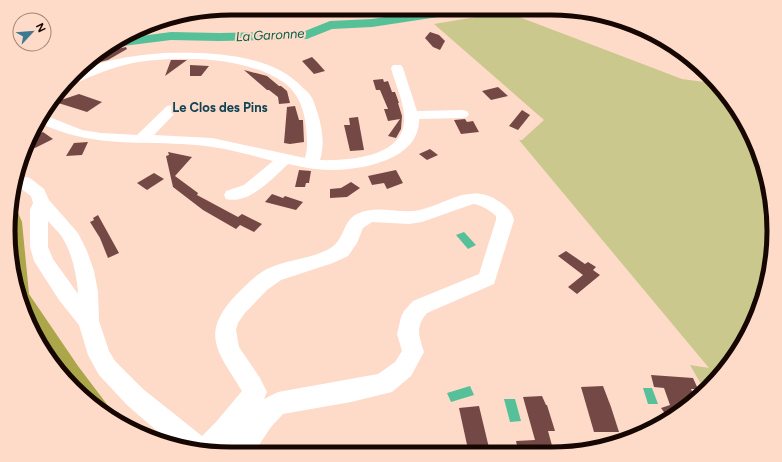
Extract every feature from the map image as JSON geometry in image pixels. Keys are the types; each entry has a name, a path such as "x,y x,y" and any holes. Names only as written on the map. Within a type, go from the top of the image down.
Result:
{"street":[{"path":"80,77 105,67 143,58 195,56 232,59 252,63 283,77 302,93 309,103 313,117 316,152 311,163"},
{"path":"46,120 85,135 140,140 211,142 311,163 332,165 352,163 375,158 398,149 412,130 413,115 399,78 397,68"},
{"path":"140,140 172,109"},
{"path":"413,115 462,114"},
{"path":"232,195 250,189 286,158"},
{"path":"21,181 38,193 42,203 69,233 78,251 88,292 88,321 99,355 107,368 120,383 175,431 192,444"},
{"path":"244,447 262,419 264,399 233,356 225,332 228,320 237,307 265,280 279,272 319,261 342,250 348,243 351,232 358,222 366,217 376,215 415,217 467,199 476,198 487,200 504,214 505,220 487,279 420,307 411,316 408,334 413,352 402,369 384,384 278,403 264,399"},
{"path":"42,203 39,210 39,247 44,261 66,294 88,321"},
{"path":"209,446 264,399"}],"shaded area":[{"path":"488,15 514,15 682,79 708,82 731,111 751,148 760,175 767,217 767,245 760,287 745,327 731,351 702,386 690,365 709,368 519,140 522,140 544,120 434,24"},
{"path":"16,208 22,222 29,294 78,366 113,412 78,384 51,351 37,327 26,300 19,273 15,245"},
{"path":"464,232 476,245 468,249 456,235"},
{"path":"470,386 474,395 451,402 447,393"},
{"path":"643,388 652,388 658,404 648,404"},
{"path":"504,399 515,399 521,421 510,422"}],"building":[{"path":"430,32 439,35 445,41 440,50 433,47 425,38"},
{"path":"126,47 127,49 108,60 100,62 99,61 112,50"},
{"path":"312,57 325,71 314,74 302,61"},
{"path":"171,60 187,60 165,76"},
{"path":"190,65 209,66 201,76 190,76"},
{"path":"244,70 267,76 281,86 287,91 290,103 279,104 278,97 267,90"},
{"path":"383,79 384,82 388,81 392,92 395,92 402,116 401,129 396,138 388,136 400,119 388,121 384,109 388,109 380,90 376,90 373,80"},
{"path":"498,87 508,96 491,100 482,91"},
{"path":"79,94 102,102 87,112 58,103 60,100"},
{"path":"295,106 299,120 303,120 304,142 290,144 284,143 287,107"},
{"path":"522,110 530,115 518,130 509,126"},
{"path":"358,117 364,150 350,151 344,125 350,125 349,118"},
{"path":"465,119 467,122 473,121 479,132 461,134 454,120"},
{"path":"43,132 53,139 35,148 32,146 37,134"},
{"path":"88,142 82,155 66,156 74,143"},
{"path":"430,149 438,155 427,160 419,154"},
{"path":"168,152 192,157 175,176 198,193 197,195 238,217 242,214 262,224 254,232 240,225 236,229 203,210 173,187 166,156 169,155"},
{"path":"299,170 311,171 309,183 306,183 305,187 295,187"},
{"path":"396,170 403,183 387,189 384,183 372,185 368,176"},
{"path":"154,173 164,179 147,190 137,183"},
{"path":"351,182 360,188 347,197 330,198 330,189 341,188"},
{"path":"272,194 283,198 285,196 303,202 296,210 265,202"},
{"path":"98,215 119,253 108,258 100,238 90,222"},
{"path":"566,251 585,264 588,262 596,267 593,270 600,275 577,294 568,287 583,275 558,256"},
{"path":"651,375 693,378 698,389 691,389 693,393 666,414 661,408 670,405 664,388 654,387"},
{"path":"603,386 619,432 594,432 581,387"},
{"path":"542,396 547,405 555,431 548,431 552,447 517,447 516,441 535,440 523,397"},
{"path":"479,406 489,447 467,447 459,408"}],"waterway":[{"name":"La Garonne","path":"127,41 171,36 219,37 307,35 330,25 372,23 425,15"}],"district":[{"name":"Le Clos des Pins","path":"220,107"}]}
